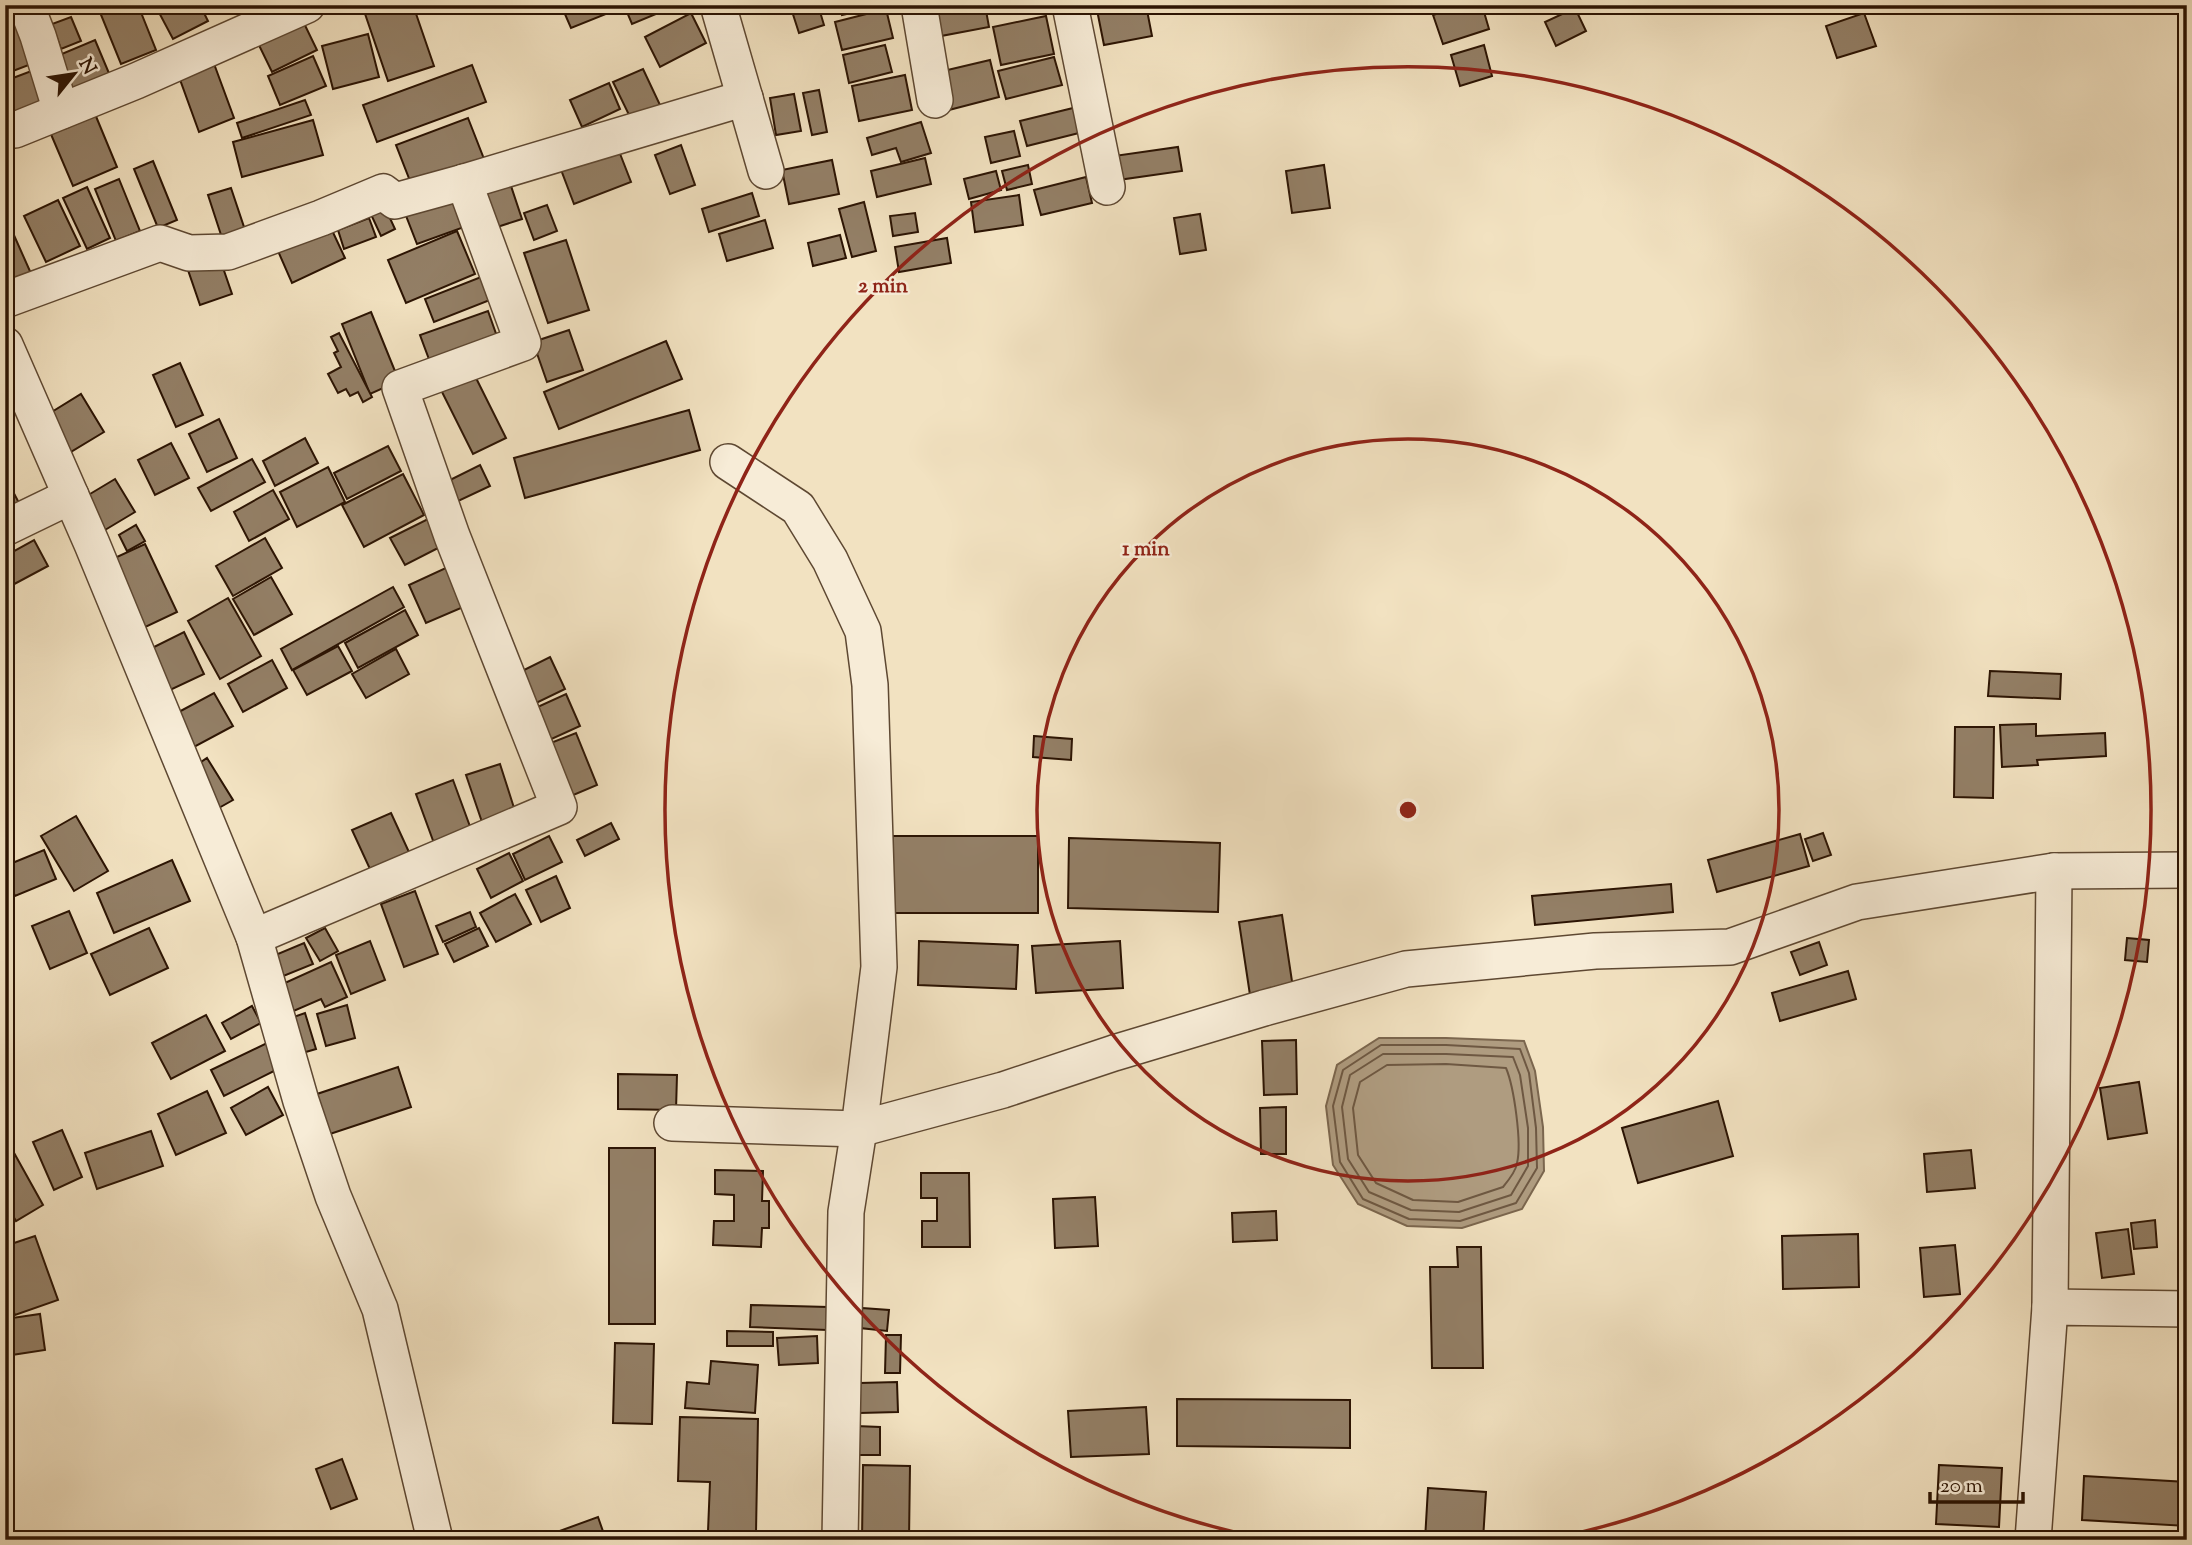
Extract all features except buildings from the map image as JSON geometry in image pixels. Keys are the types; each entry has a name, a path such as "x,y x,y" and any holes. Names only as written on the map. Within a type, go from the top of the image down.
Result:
{"street":[{"path":"26,5 61,111"},
{"path":"15,130 135,81 307,5"},
{"path":"718,5 766,171"},
{"path":"919,5 935,100"},
{"path":"1070,5 1107,187"},
{"path":"5,300 160,243 188,253 228,252 383,192 395,201 745,98"},
{"path":"254,937 558,807 452,536 400,388 523,342 464,182"},
{"path":"5,345 71,496 254,937 301,1101 333,1196 380,1309 435,1540"},
{"path":"729,462 798,508 830,560 863,631 870,685 879,967 846,1212 839,1540"},
{"path":"5,528 71,496"},
{"path":"672,1123 859,1129 1003,1090 1114,1053 1406,970 1595,951 1730,947 1857,902 2054,871 2187,870"},
{"path":"2033,1540 2050,1307 2054,871"},
{"path":"2050,1307 2187,1309"}],"water":[{"path":"1379,1038 1524,1041 1535,1071 1543,1127 1544,1171 1522,1209 1462,1228 1407,1226 1358,1204 1333,1165 1326,1106 1337,1065"}]}
